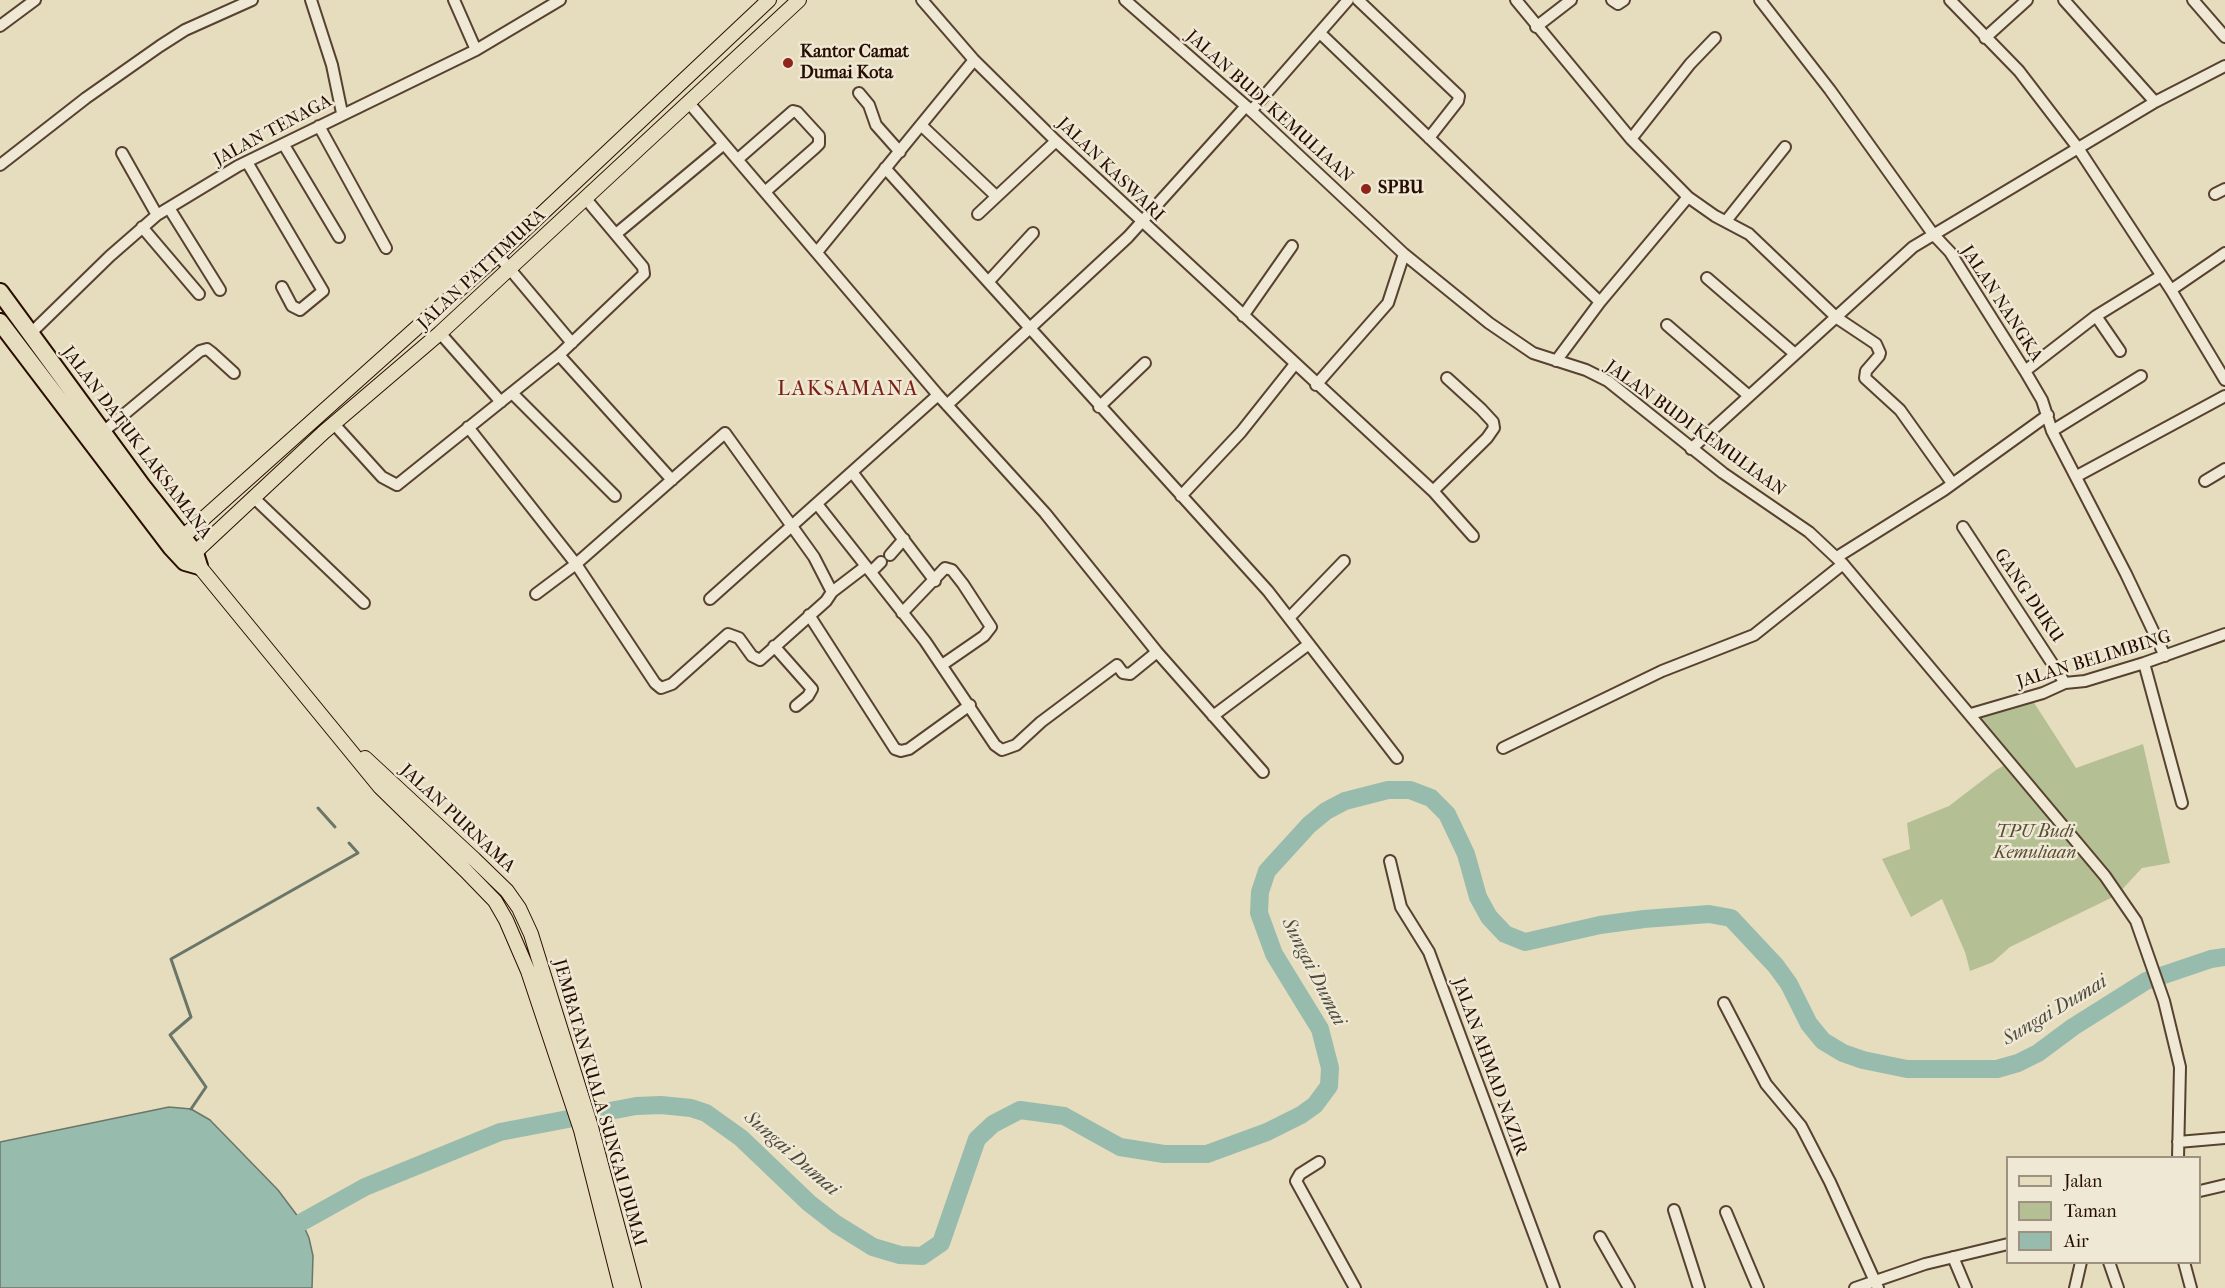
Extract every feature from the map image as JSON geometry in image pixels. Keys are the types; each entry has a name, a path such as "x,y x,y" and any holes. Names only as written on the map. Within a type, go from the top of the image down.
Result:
{"highway":[{"name":"JALAN DATUK LAKSAMANA","path":"0,292 103,432 178,542"},
{"name":"JALAN DATUK LAKSAMANA","path":"0,322 193,560"}],"main road":[{"name":"JALAN PATTIMURA","path":"178,542 498,255 769,0"},
{"name":"JALAN PATTIMURA","path":"193,560 253,497 440,333 799,0"},
{"name":"JALAN PURNAMA","path":"193,560 345,741 387,795 495,902 514,939"},
{"name":"JALAN PURNAMA","path":"345,741 507,891 531,934"},
{"name":"JEMBATAN KUALA SUNGAI DUMAI","path":"531,934 591,1127 627,1286"},
{"name":"JEMBATAN KUALA SUNGAI DUMAI","path":"514,939 528,970 581,1130 627,1286"}],"street":[{"path":"0,26 35,0"},
{"path":"0,165 77,105 184,30 252,0"},
{"path":"311,0 332,65 342,113"},
{"path":"454,0 476,50"},
{"name":"JALAN TENAGA","path":"31,333 157,215 247,162 284,145 342,113 476,50 560,0"},
{"name":"JALAN KASWARI","path":"922,0 974,60 1056,141 1433,491 1473,536"},
{"name":"JALAN BUDI KEMULIAAN","path":"1125,0 1249,109 1404,254 1509,338 1533,353 1608,381 1691,448 1809,532 1840,561 1971,714 2113,886 2144,940 2164,1001 2180,1067 2178,1156"},
{"path":"1358,0 1459,96 1458,101 1429,138"},
{"path":"1516,0 1536,27 1631,139 1688,197 1749,234 1837,318 1879,348 1879,356 1866,371 1865,378 1900,410 1952,483"},
{"path":"1536,27 1571,0"},
{"path":"1612,0 1618,4 1624,0"},
{"name":"JALAN NANGKA","path":"1760,0 1888,168 1933,234 1950,252 2025,371 2048,415 2052,431 2077,476 2165,656"},
{"path":"1950,0 2019,71 2078,148 2171,290 2225,380"},
{"path":"1985,38 2027,0"},
{"path":"2064,0 2155,102"},
{"path":"2193,0 2225,37"},
{"path":"947,405 1142,222 1320,33 1342,2"},
{"path":"1320,33 1599,302"},
{"path":"1631,139 1690,64 1715,38"},
{"path":"817,252 974,60"},
{"path":"1691,448 1837,318 1894,263 1933,234 1974,212 2155,102 2225,66"},
{"path":"859,93 869,105 876,125 900,152"},
{"path":"689,103 938,395 1045,513 1157,652 1263,771"},
{"path":"738,159 793,111 797,112 819,136 819,144 766,191"},
{"path":"320,126 386,248"},
{"path":"922,126 996,196"},
{"path":"978,214 1056,141"},
{"path":"616,234 724,144"},
{"path":"284,145 339,237"},
{"path":"1726,221 1785,147"},
{"path":"122,153 157,215"},
{"path":"247,162 322,291 300,310 292,306 282,287"},
{"path":"885,168 989,281 1289,618 1397,758"},
{"path":"1556,361 1599,302 1688,197"},
{"path":"334,424 382,477 397,485 559,355 644,274 643,267 586,199"},
{"path":"169,208 220,290"},
{"path":"142,227 199,294"},
{"path":"989,281 1033,233"},
{"path":"1243,316 1292,246"},
{"path":"2171,290 2225,253"},
{"path":"1317,385 1388,303 1404,254"},
{"path":"498,255 572,343"},
{"path":"2025,371 2096,316 2161,276"},
{"path":"1707,278 1796,354"},
{"path":"2096,316 2120,351"},
{"path":"1667,325 1749,396"},
{"path":"440,333 501,402"},
{"path":"103,432 200,351 207,349 212,352 234,373"},
{"path":"559,355 672,480"},
{"path":"1099,407 1145,363"},
{"path":"1181,496 1241,432 1295,364"},
{"path":"2052,431 2141,376"},
{"path":"1433,491 1487,438 1494,428 1493,422 1481,409 1447,378"},
{"path":"512,393 615,496"},
{"path":"710,599 938,395"},
{"path":"2077,476 2225,396"},
{"path":"1503,748 1662,671 1754,635 1840,561 2048,415"},
{"path":"468,428 576,564 655,683 661,688 672,684 728,634 739,638 755,659 760,660 832,592 886,559 904,539"},
{"path":"536,594 576,564 725,433 814,557 832,592"},
{"path":"2205,481 2225,470"},
{"path":"852,472 935,581"},
{"path":"253,497 364,603"},
{"path":"817,504 942,665 995,746 1005,750 1016,745 1041,722 1107,671 1117,665 1123,673 1130,674 1157,652"},
{"name":"GANG DUKU","path":"1963,527 2065,682"},
{"path":"1289,618 1344,561"},
{"path":"902,613 945,568 952,570 991,624 984,636 942,665"},
{"path":"809,615 895,749 901,751 909,749 970,705"},
{"name":"JALAN BELIMBING","path":"1971,714 2043,693 2065,682 2085,681 2144,663 2225,634"},
{"path":"1213,716 1309,644"},
{"path":"774,646 812,689 808,696 796,706"},
{"path":"2144,663 2182,803"},
{"name":"JALAN AHMAD NAZIR","path":"1390,861 1401,907 1428,952 1554,1288"},
{"path":"1724,1003 1766,1084 1801,1125 1830,1182 1876,1284"},
{"path":"2178,1142 2225,1138"},
{"path":"1319,1162 1300,1174 1296,1181 1355,1288"},
{"path":"2201,1191 2225,1185"},
{"path":"1674,1210 1699,1288"},
{"path":"1726,1212 1758,1288"},
{"path":"1600,1237 1629,1288"},
{"path":"1855,1288 1876,1284 1953,1257 2006,1244"},
{"path":"1953,1257 1966,1288"},
{"path":"2075,1288 2081,1264"},
{"path":"2109,1264 2118,1288"},
{"path":"2184,1264 2191,1288"}],"green space":[{"name":"TPU Budi Kemuliaan","path":"2031,698 2076,768 2143,744 2170,863 2142,868 2117,895 2010,947 1993,962 1970,971 1965,952 1942,899 1911,917 1882,859 1910,849 1907,823 1949,806 2010,762 1975,719"}],"water":[{"path":"169,1107 191,1109 210,1120 278,1190 302,1222 309,1238 313,1256 312,1288 0,1288 0,1142"}],"waterway":[{"name":"Sungai Dumai","path":"302,1222 365,1187 500,1132 636,1106 661,1105 691,1108 706,1113 741,1138 809,1203 836,1224 873,1247 900,1255 922,1256 941,1243 977,1139 993,1124 1020,1110 1064,1116 1120,1147 1164,1154 1207,1154 1267,1132 1301,1115 1315,1105 1329,1086 1330,1068 1320,1029 1274,954 1259,913 1260,892 1267,871 1309,825 1326,811 1345,801 1388,790 1410,790 1431,798 1447,814 1466,854 1478,897 1489,917 1505,934 1525,942 1600,925 1644,919 1709,914 1731,918 1776,966 1789,984 1809,1024 1823,1041 1843,1053 1863,1060 1907,1069 1997,1069 2018,1063 2038,1053 2073,1027 2146,981 2211,959 2225,957"},
{"path":"318,808 335,827"},
{"path":"191,1109 206,1087 170,1035 191,1017 171,959 358,853 349,843"}],"place":[{"name":"Kantor Camat Dumai Kota","path":"788,63"},
{"name":"SPBU","path":"1366,189"}],"district":[{"name":"LAKSAMANA","path":"848,390"}]}
